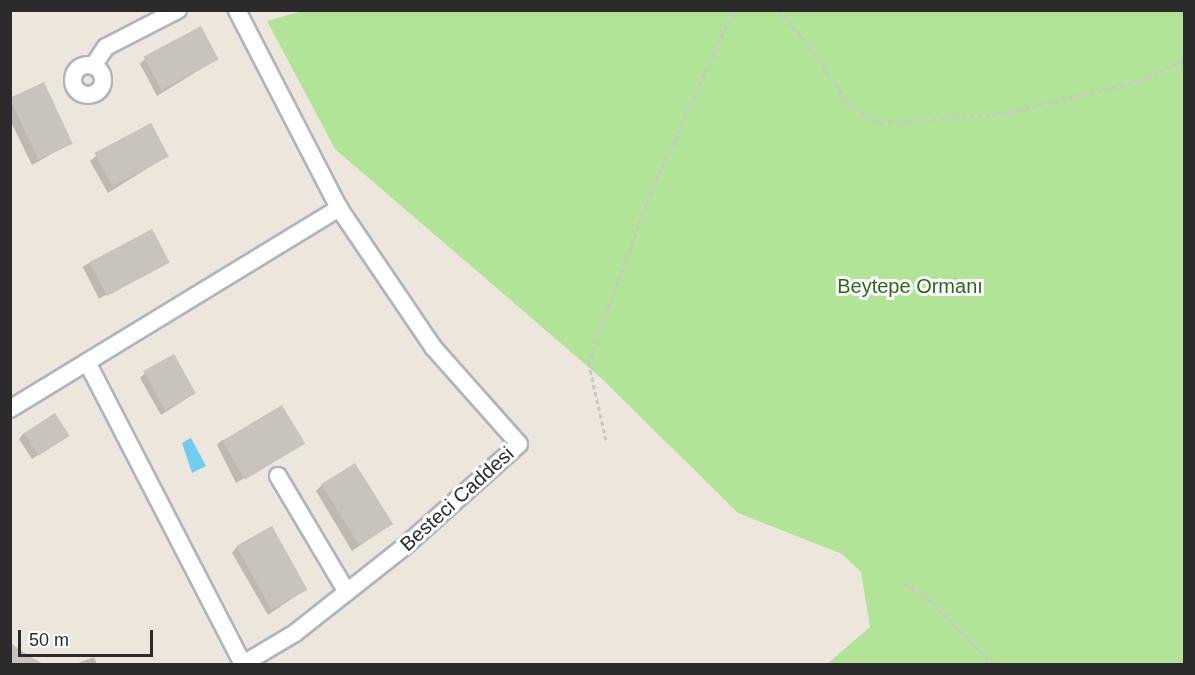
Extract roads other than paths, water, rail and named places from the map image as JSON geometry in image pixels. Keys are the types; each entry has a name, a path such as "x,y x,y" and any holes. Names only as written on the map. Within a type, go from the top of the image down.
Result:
{"street":[{"path":"93,66 106,47 178,10"},
{"path":"10,409 339,208 237,10"},
{"name":"Besteci Caddesi","path":"243,664 295,633 404,548 519,444 433,347 339,208"},
{"path":"87,362 243,664"},
{"path":"278,476 347,592"}],"water":[{"path":"191,438 206,466 192,473 182,443"}],"park label":[{"name":"Beytepe Ormanı","path":"910,286"}]}
